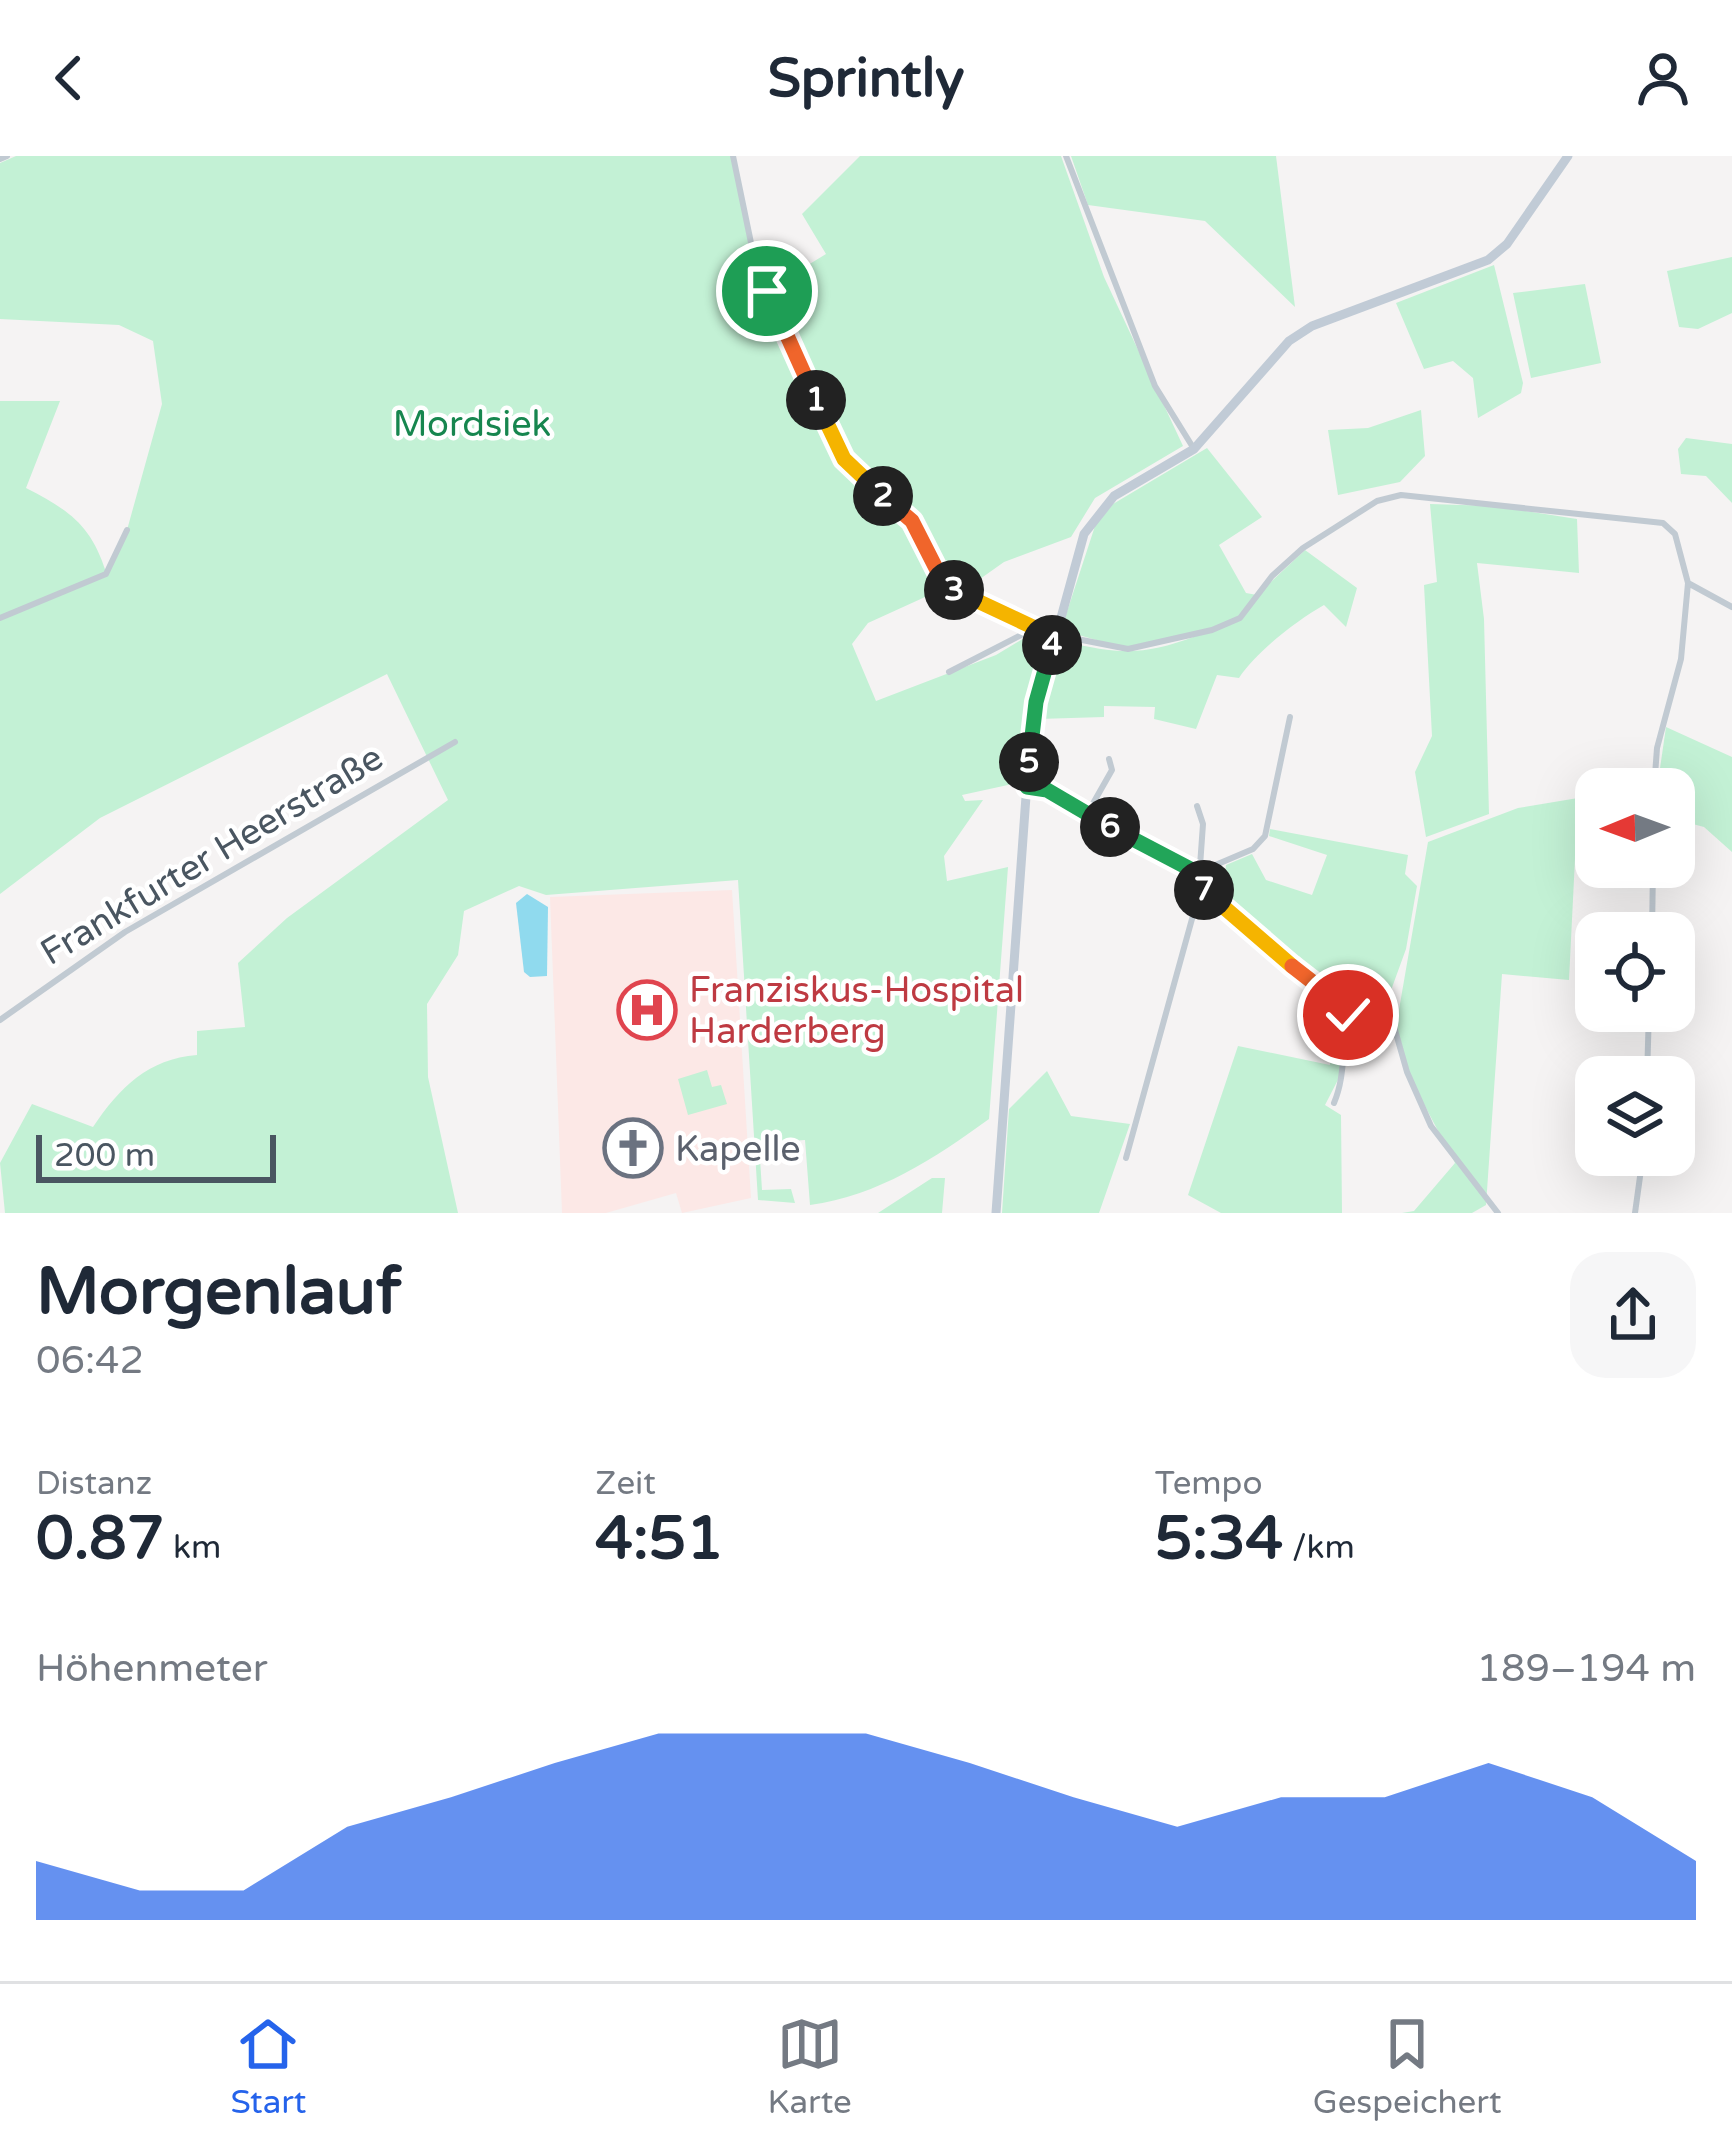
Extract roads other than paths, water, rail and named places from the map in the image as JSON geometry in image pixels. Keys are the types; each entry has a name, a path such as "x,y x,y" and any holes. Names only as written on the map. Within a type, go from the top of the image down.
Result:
{"street":[{"path":"733,156 755,262 844,459 912,521 940,576 954,590 1031,630 1128,649 1212,630 1240,617 1303,548 1377,501 1401,495 1528,505 1612,522 1664,523 1675,534 1688,583 1681,659 1656,768"},
{"path":"1066,156 1155,386 1194,449"},
{"path":"996,1213 1034,714 1093,518 1114,496 1194,449 1289,341 1494,255 1568,156"},
{"path":"0,618 106,574 127,530"},
{"path":"1688,583 1732,608"},
{"path":"949,672 1031,630"},
{"path":"1027,787 1047,790 1200,869 1253,849 1264,836 1290,717"},
{"name":"Frankfurter Heerstraße","path":"0,1020 125,932 455,742"},
{"path":"1087,814 1112,770 1109,758"},
{"path":"1126,1158 1204,889 1200,869 1203,824 1197,806"},
{"path":"1200,869 1204,889 1319,987 1391,1016 1406,1072 1431,1126 1498,1213"},
{"path":"1334,1103 1345,1076 1347,1019 1356,1004"},
{"path":"1635,1213 1640,1176"}],"water":[{"path":"527,894 548,907 547,976 530,977 524,972 516,903"}],"place":[{"name":"Franziskus-Hospital Harderberg","path":"647,1010"},
{"name":"Kapelle","path":"633,1148"}],"park label":[{"name":"Mordsiek","path":"472,423"}]}
